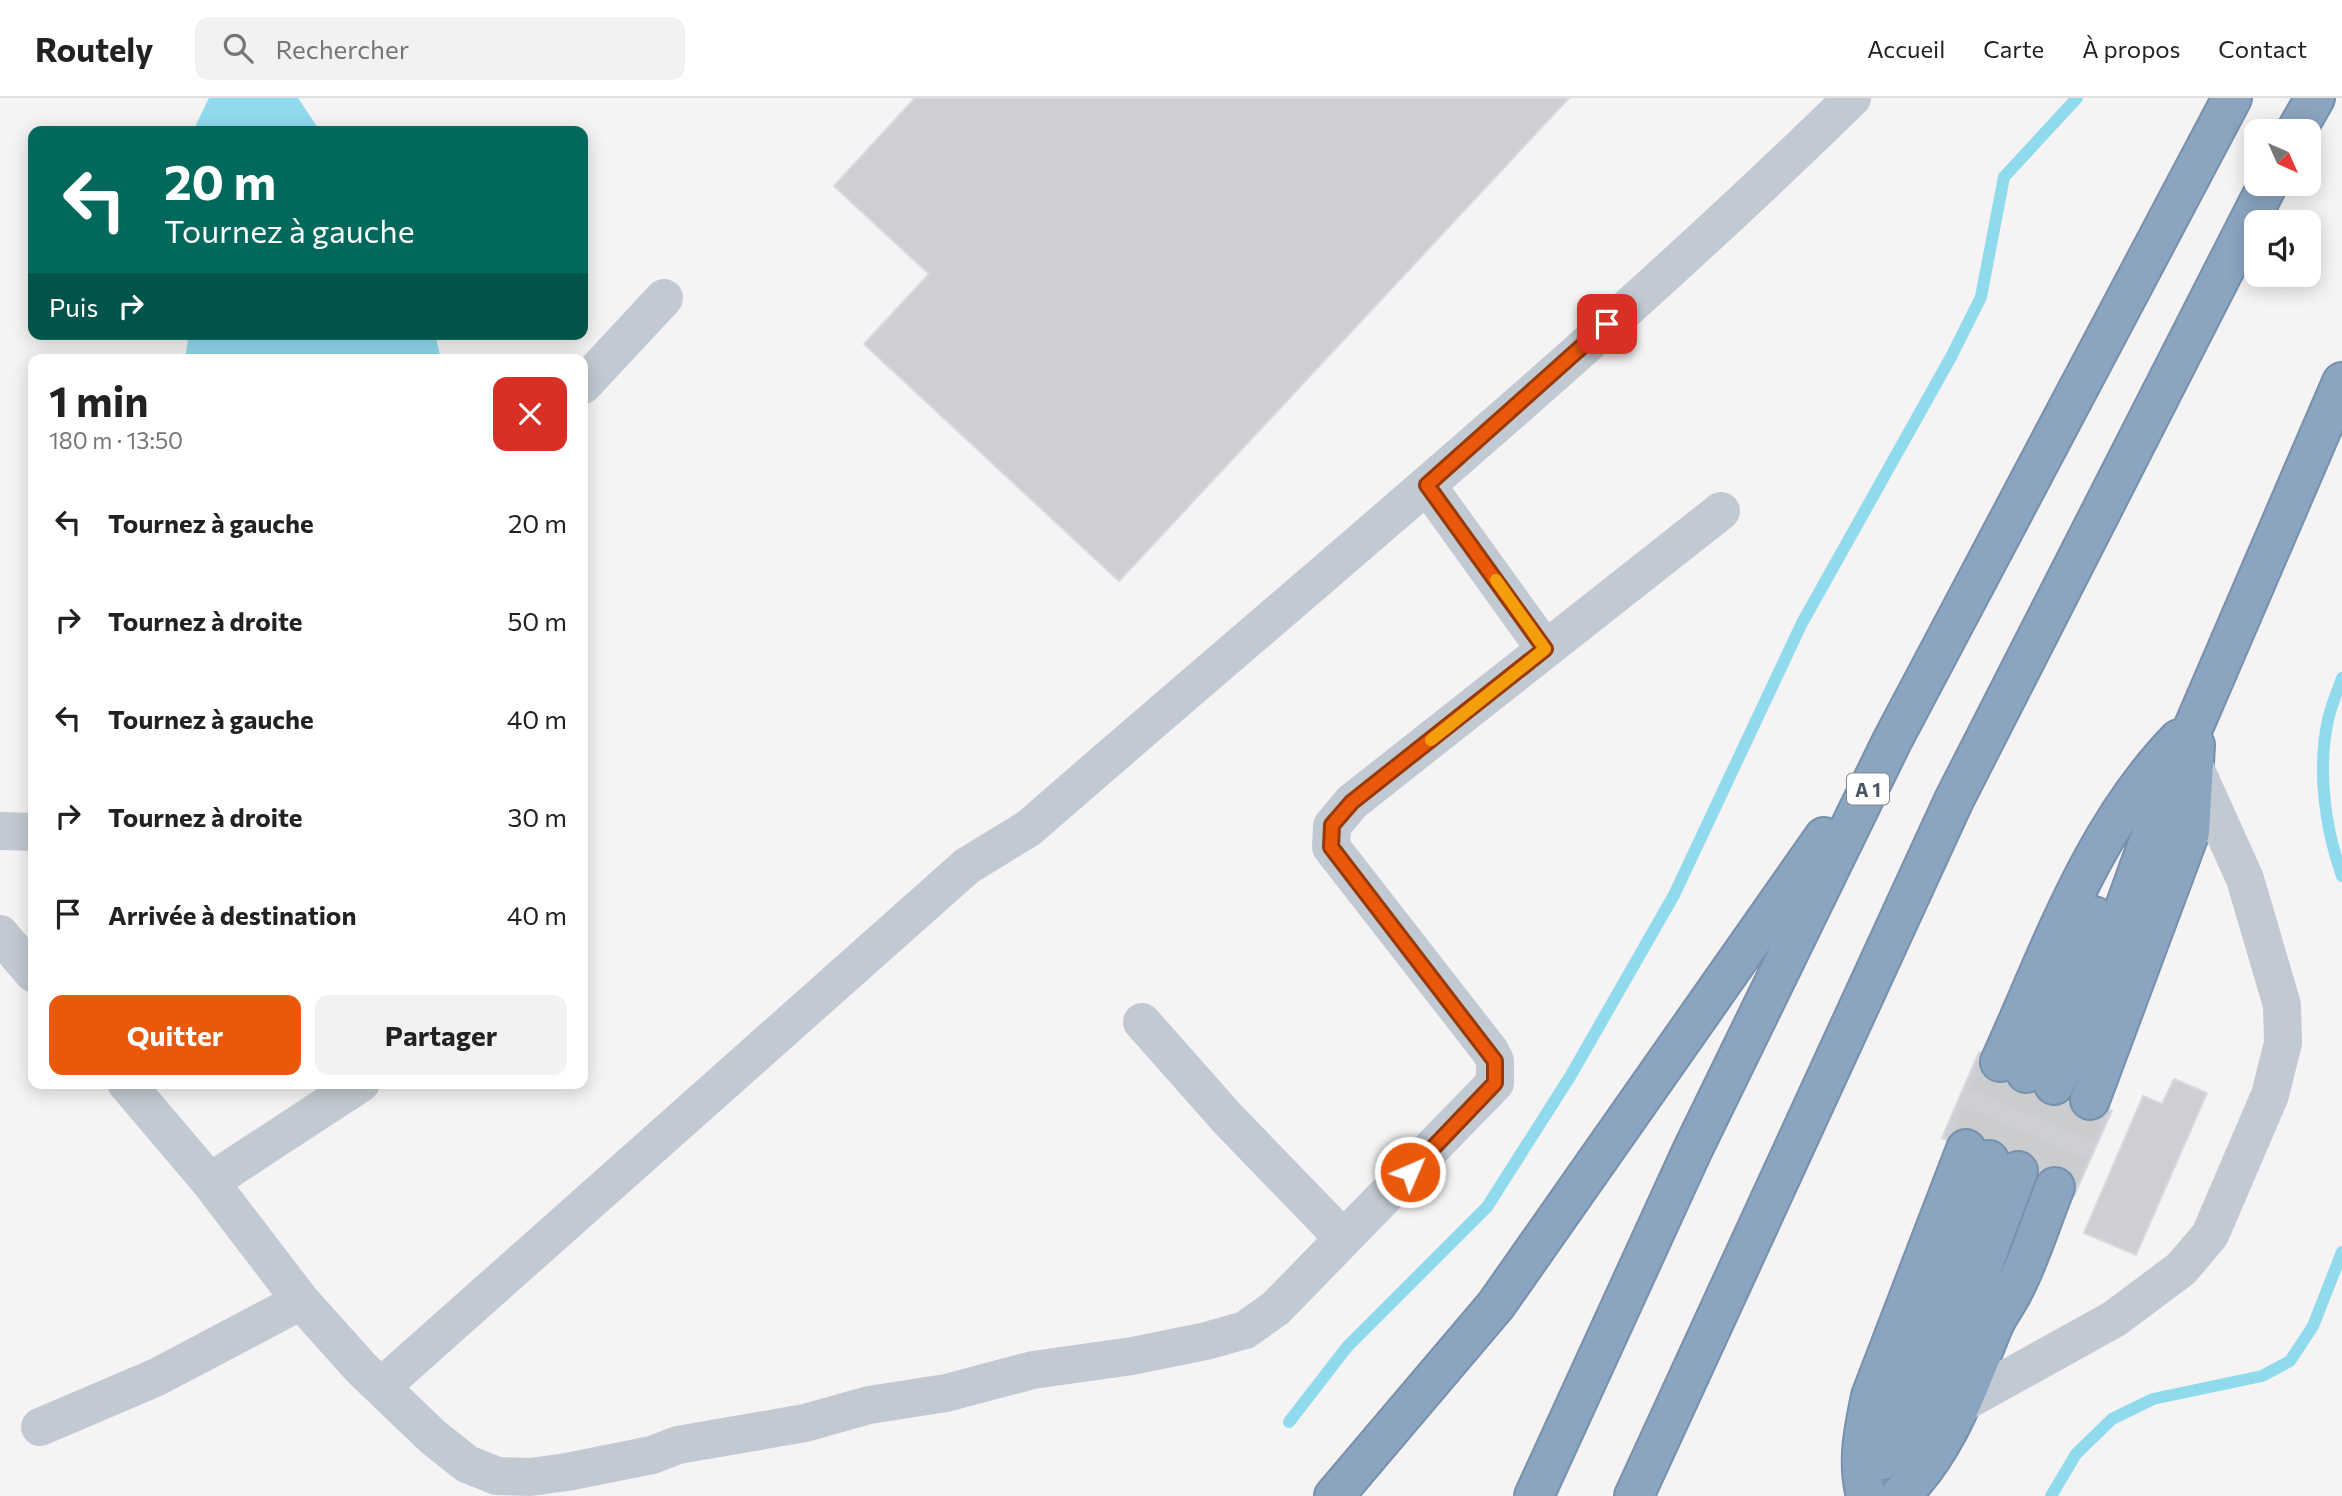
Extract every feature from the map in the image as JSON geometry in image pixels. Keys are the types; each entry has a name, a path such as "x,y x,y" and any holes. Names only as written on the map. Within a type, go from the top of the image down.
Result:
{"highway":[{"name":"A 1","path":"1534,1496 1692,1152 1892,741 2232,98"},
{"path":"2303,119 2315,98"},
{"path":"1634,1496 1954,800 2262,196"},
{"path":"2027,1073 2124,848 2195,722 2342,382"},
{"path":"2090,1100 2190,832 2195,722"},
{"path":"1334,1496 1496,1305 1892,741"},
{"path":"1866,1496 1861,1475 1863,1435 1871,1396 1991,1159"},
{"path":"1876,1496 1897,1405 1991,1159"},
{"path":"1882,1496 1927,1405 1991,1159"},
{"path":"1900,1496 1923,1473 1940,1446 1981,1360 1995,1322 2014,1290 2055,1187"}],"lane":[{"path":"381,1387 967,866 1029,828 1427,485 1767,181 1852,98"},
{"path":"588,380 664,298"},
{"path":"1427,485 1545,649"},
{"path":"131,1089 210,1182 301,1301 381,1387 433,1437 467,1464 497,1476 530,1477 567,1472 652,1455 678,1445 805,1423 869,1405 946,1392 1033,1370 1132,1356 1245,1330 1276,1308 1495,1083 1495,1061 1331,847 1332,825 1352,802 1721,511"},
{"path":"1959,1405 2114,1319 2181,1269 2210,1235 2270,1096 2283,1043 2282,1005 2245,879 2195,768"},
{"path":"0,831 28,832"},
{"path":"0,934 28,967"},
{"path":"1142,1022 1227,1118 1343,1238"},
{"path":"210,1182 351,1089"},
{"path":"40,1427 157,1377 301,1301"}],"water":[{"path":"209,98 298,98 317,126 195,126"},
{"path":"188,340 436,340 440,354 186,354"}],"building":[{"path":"915,98 1569,98 1119,581 864,344 929,274 834,186"},
{"path":"1979,1052 2112,1111 2074,1196 1942,1138"},
{"path":"2174,1079 2207,1093 2136,1255 2084,1233 2143,1096 2162,1104"}],"waterway":[{"path":"1289,1422 1347,1347 1487,1207 1571,1075 1674,895 1802,623 1951,357 1981,297 2004,177 2077,98"},
{"path":"2342,678 2328,720 2323,759 2327,819 2342,876"},
{"path":"2051,1496 2076,1454 2112,1419 2153,1399 2262,1376 2290,1361 2313,1326 2342,1252"}],"tunnel":[{"path":"1966,1149 2000,1062"},
{"path":"1989,1159 2026,1073"},
{"path":"2018,1171 2054,1085"},
{"path":"2055,1187 2090,1100"}],"slow traffic":[{"path":"1431,740 1545,649 1496,580"}],"route":[{"path":"1410,1172 1495,1083 1495,1061 1490,1051 1331,847 1332,825 1352,802 1545,649 1427,485 1607,324"}]}
